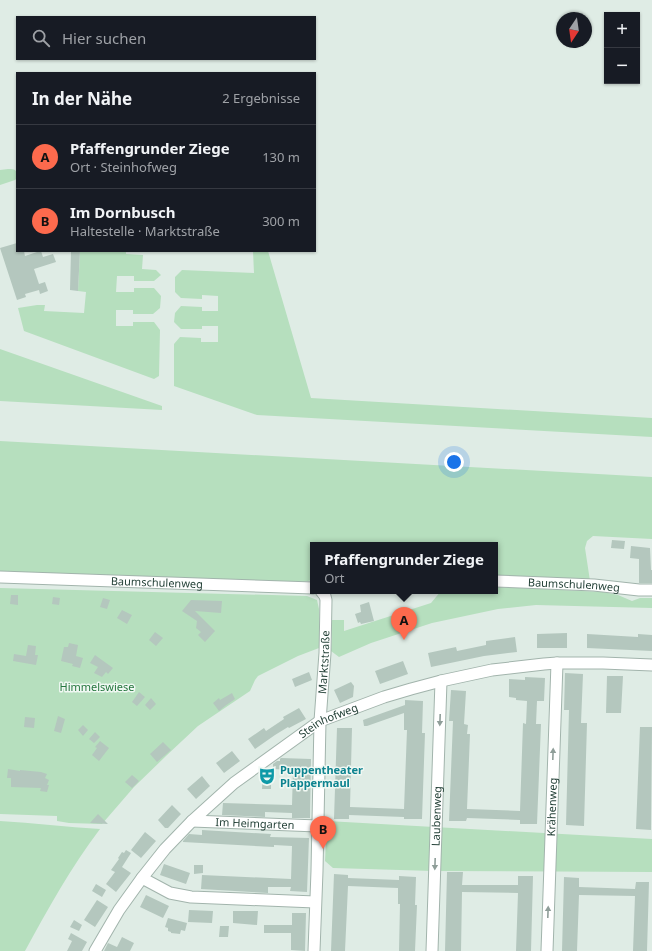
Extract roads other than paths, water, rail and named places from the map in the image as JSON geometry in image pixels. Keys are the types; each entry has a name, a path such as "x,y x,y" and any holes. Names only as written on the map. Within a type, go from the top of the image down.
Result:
{"street":[{"name":"Baumschulenweg","path":"0,577 310,588"},
{"name":"Baumschulenweg","path":"498,581 594,585 652,590"},
{"name":"Marktstraße","path":"314,951 320,721 325,653 326,612 325,596 323,594"},
{"name":"Steinhofweg","path":"95,951 119,910 142,878 165,849 192,821 234,783 320,721 384,697 441,681 492,670 557,663 652,665"},
{"name":"Krähenweg","path":"547,951 557,663"},
{"name":"Laubenweg","path":"432,951 441,681"},
{"name":"Im Heimgarten","path":"192,821 317,826"},
{"path":"142,878 170,893 191,897 315,902"}],"place":[{"name":"Pfaffengrunder Ziege","path":"404,640"},
{"name":"Puppentheater Plappermaul","path":"267,776"},
{"name":"Im Dornbusch","path":"323,849"}],"park label":[{"name":"Himmelswiese","path":"97,687"}]}
